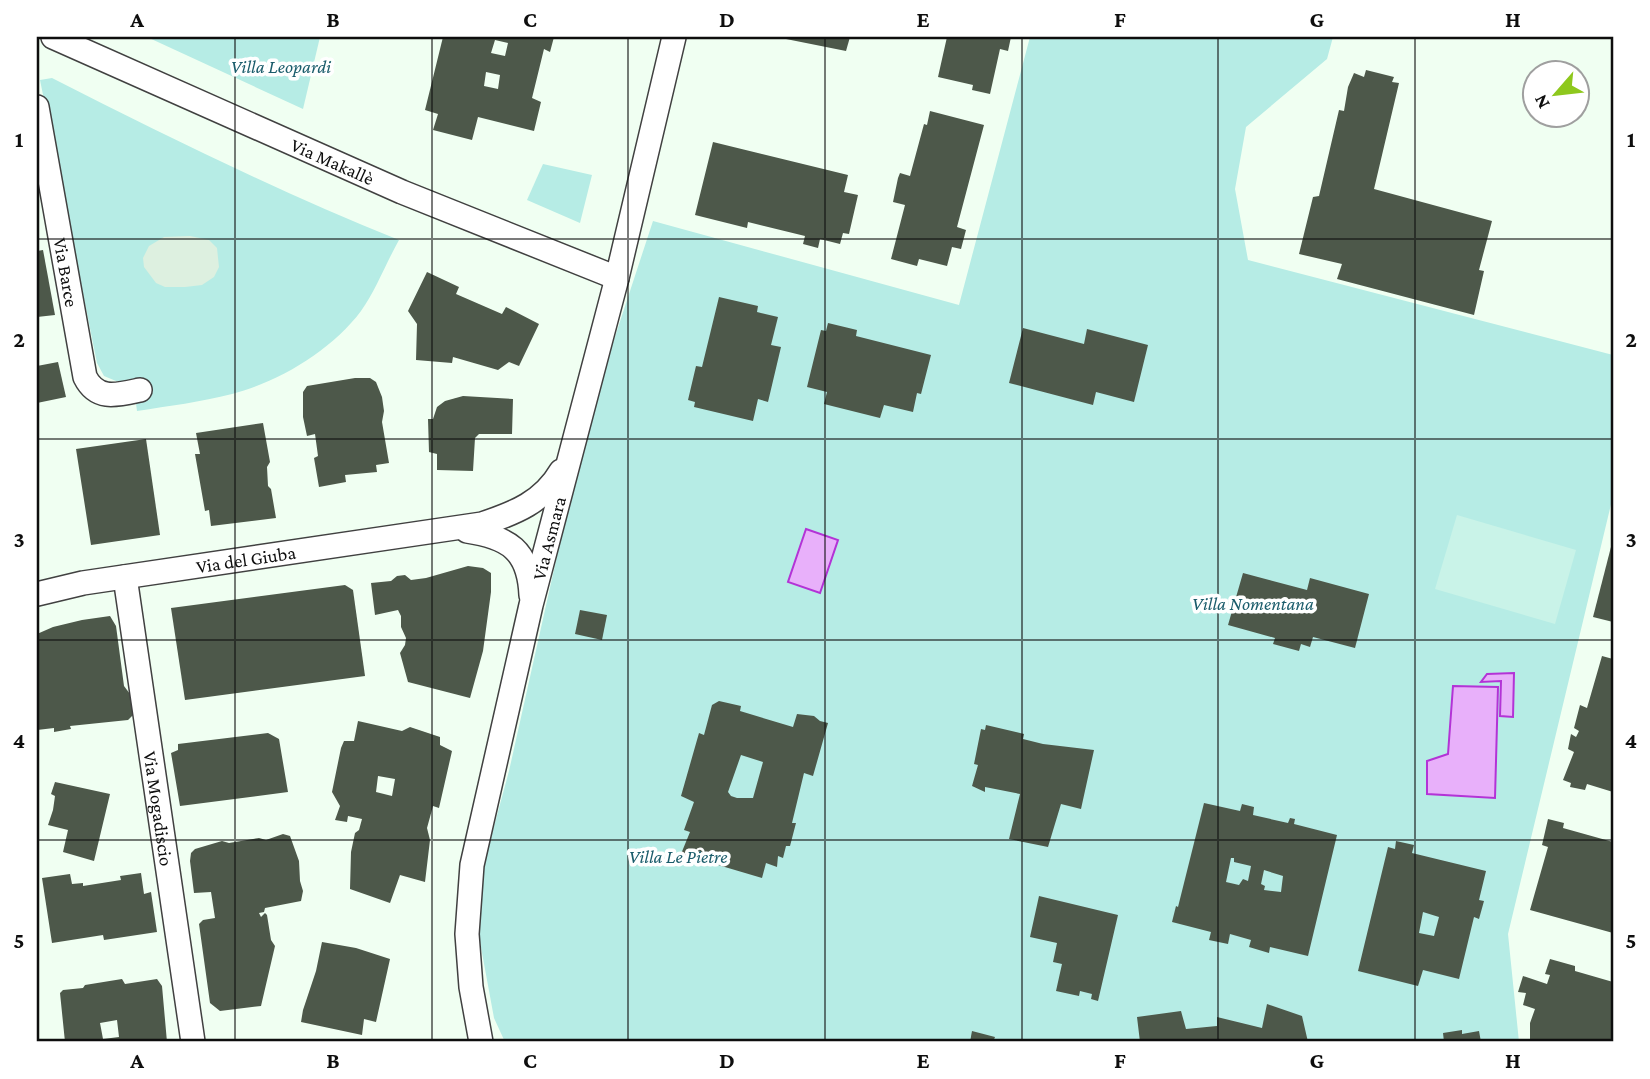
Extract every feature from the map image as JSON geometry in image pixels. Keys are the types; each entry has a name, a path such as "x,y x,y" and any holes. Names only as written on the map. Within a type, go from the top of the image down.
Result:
{"street":[{"name":"Via Makallè","path":"54,37 402,192 617,278"},
{"name":"Via Asmara","path":"481,1042 469,967 467,934 470,881 531,605 617,278 674,37"},
{"name":"Via Barce","path":"37,107 85,377 89,386 98,393 109,396 139,390"},
{"name":"Via del Giuba","path":"37,594 83,583 482,524 529,505 547,491 568,459"},
{"name":"Via del Giuba","path":"454,529 490,534 514,547 527,571 531,605"},
{"name":"Via Mogadiscio","path":"125,577 192,1042"}],"green space":[{"name":"Villa Leopardi","path":"147,37 320,37 303,109"},
{"name":"Villa Nomentana","path":"1030,37 1333,37 1327,59 1246,127 1235,189 1248,260 1613,355 1613,496 1508,934 1519,1042 505,1042 494,1018 473,904 509,771 587,422 653,221 959,305"},
{"path":"52,78 224,163 399,240 361,311 335,339 286,373 250,389 220,397 137,411 133,381 116,381 104,376 97,363 40,80"},
{"path":"543,164 592,175 580,223 527,200"}],"shaded area":[{"path":"190,236 209,240 217,248 219,267 214,277 202,285 185,287 165,287 156,283 144,267 143,258 149,246 164,237"},
{"path":"1457,515 1576,550 1555,624 1435,589"},
{"path":"806,529 838,540 820,593 788,582"},
{"path":"1514,673 1513,717 1500,716 1501,681 1481,682 1487,674"},
{"path":"1453,686 1498,687 1495,798 1427,794 1427,761 1448,754"}],"building":[{"path":"443,37 554,37 550,52 544,49 532,98 541,102 534,131 478,117 472,140 433,130 438,114 425,110","holes":["495,40 508,43 505,56 491,53","486,72 500,75 498,89 484,86"]},
{"path":"776,37 850,37 846,51"},
{"path":"947,37 1011,37 1008,51 1000,49 990,94 972,90 973,85 938,77"},
{"path":"1366,70 1394,77 1392,82 1399,83 1374,189 1492,221 1479,270 1484,271 1474,315 1337,279 1342,264 1299,254 1313,197 1319,196 1339,110 1344,111 1348,87 1354,73 1364,77"},
{"path":"930,111 984,125 957,227 966,230 961,249 952,247 947,266 919,259 917,266 891,259 905,205 893,202 898,178 900,173 910,176"},
{"path":"713,142 848,175 844,192 858,195 849,234 843,233 840,244 820,239 818,248 803,244 805,236 748,222 747,228 695,215"},
{"path":"43,250 55,315 37,317 37,251"},
{"path":"427,272 459,287 456,294 502,314 506,307 539,324 519,366 509,362 498,370 453,357 452,363 416,360 417,324 408,311"},
{"path":"719,297 758,306 757,312 778,317 771,345 781,347 768,402 758,399 753,421 694,407 695,402 688,400 696,366 702,367"},
{"path":"828,323 857,330 856,336 931,355 921,394 917,393 913,412 884,405 880,418 824,404 827,392 807,387 821,330 826,331"},
{"path":"1023,328 1084,344 1087,329 1148,345 1134,402 1096,392 1093,405 1009,383"},
{"path":"58,362 66,397 37,403 37,366"},
{"path":"370,378 376,382 382,397 382,422 389,463 376,465 377,472 345,475 346,482 319,487 314,458 318,456 315,434 307,436 303,417 303,392 307,386"},
{"path":"463,396 513,399 512,434 479,434 475,438 473,471 437,470 437,454 429,452 428,419 433,419 437,407 445,401"},
{"path":"263,423 270,462 267,467 268,486 271,489 276,518 211,526 209,510 205,511 195,454 200,454 196,433"},
{"path":"146,439 160,535 91,545 76,449"},
{"path":"1613,543 1613,622 1593,617"},
{"path":"468,566 483,568 491,573 483,651 470,698 408,682 400,653 406,638 401,627 401,616 398,610 375,615 371,583 391,581 397,576 405,575 411,580 426,578"},
{"path":"1243,573 1307,590 1310,578 1369,594 1355,648 1313,637 1310,647 1301,644 1299,651 1273,644 1275,638 1228,625"},
{"path":"345,585 353,590 365,676 185,700 171,608"},
{"path":"580,610 607,615 602,640 575,634"},
{"path":"110,616 116,626 124,686 130,694 133,715 128,720 70,726 71,729 54,732 54,728 37,730 37,634 53,627"},
{"path":"1602,656 1613,659 1613,792 1587,784 1585,790 1570,787 1571,783 1563,780 1574,752 1568,749 1571,734 1576,737 1579,731 1574,728 1580,705 1587,708"},
{"path":"719,701 741,706 740,711 793,727 797,714 814,716 828,723 813,776 804,773 792,823 796,823 790,846 786,846 783,858 778,856 777,867 766,863 762,878 681,854 690,832 684,830 694,802 681,796 699,733 704,735 712,705","holes":["741,755 763,762 753,798 731,796 728,792"]},
{"path":"358,721 402,731 410,727 440,737 440,745 452,751 439,808 433,806 427,828 430,840 425,882 400,875 390,903 350,889 351,852 355,833 359,830 362,819 348,816 347,822 335,820 340,806 332,792 344,741 354,741","holes":["378,776 395,779 392,796 376,792"]},
{"path":"986,725 1024,734 1023,739 1043,744 1094,750 1081,809 1061,804 1048,847 1009,839 1020,794 985,787 985,792 972,786 978,765 974,764 981,729 985,730"},
{"path":"268,733 279,739 288,792 180,806 171,753 178,750 178,744"},
{"path":"55,782 110,794 94,861 63,852 68,830 48,825 53,810 55,796 51,794"},
{"path":"1204,803 1240,811 1242,804 1254,807 1253,815 1288,823 1290,818 1295,819 1294,824 1337,835 1308,956 1270,947 1269,953 1249,947 1251,940 1230,934 1228,944 1209,940 1211,932 1172,922 1176,906 1178,907","holes":["1231,858 1234,858 1234,862 1251,866 1248,881 1243,879 1239,885 1226,882","1264,870 1283,876 1281,892 1264,890 1265,886 1261,884"]},
{"path":"1548,819 1564,823 1563,828 1613,842 1613,933 1530,910 1548,847 1542,845"},
{"path":"283,834 290,836 299,861 303,891 301,901 265,908 264,912 259,913 261,917 265,913 267,915 271,940 275,946 261,1006 220,1011 210,1003 199,924 203,920 215,918 211,892 194,893 191,853 195,849 222,841 229,843 259,838 266,840"},
{"path":"1396,841 1414,845 1412,853 1486,871 1479,900 1484,901 1479,919 1474,917 1459,979 1423,970 1418,986 1358,971 1388,847 1395,849","holes":["1423,912 1439,917 1434,936 1419,933"]},
{"path":"141,873 144,894 151,892 157,932 104,940 103,935 52,943 42,878 70,874 72,884 83,883 83,886 121,880 120,876"},
{"path":"1039,896 1118,915 1098,1001 1091,999 1092,994 1080,991 1079,996 1056,991 1062,964 1053,962 1057,943 1030,937"},
{"path":"322,942 356,948 390,959 376,1022 364,1019 362,1035 301,1022"},
{"path":"1550,959 1575,966 1575,971 1613,982 1613,1042 1530,1042 1530,1023 1535,1009 1523,1005 1526,993 1518,992 1523,976 1547,984 1550,975 1545,974"},
{"path":"122,979 125,984 157,979 162,986 167,1042 65,1042 60,993 63,990 83,988 85,985","holes":["117,1020 119,1037 103,1039 100,1023"]},
{"path":"1267,1004 1302,1016 1308,1042 1140,1042 1137,1017 1181,1011 1186,1029 1217,1026 1217,1017 1262,1028"},
{"path":"1462,1030 1462,1034 1479,1031 1481,1042 1444,1042 1443,1033"},
{"path":"972,1031 995,1037 993,1042 970,1042"}],"park label":[{"name":"Villa Le Pietre","path":"678,856"}]}
